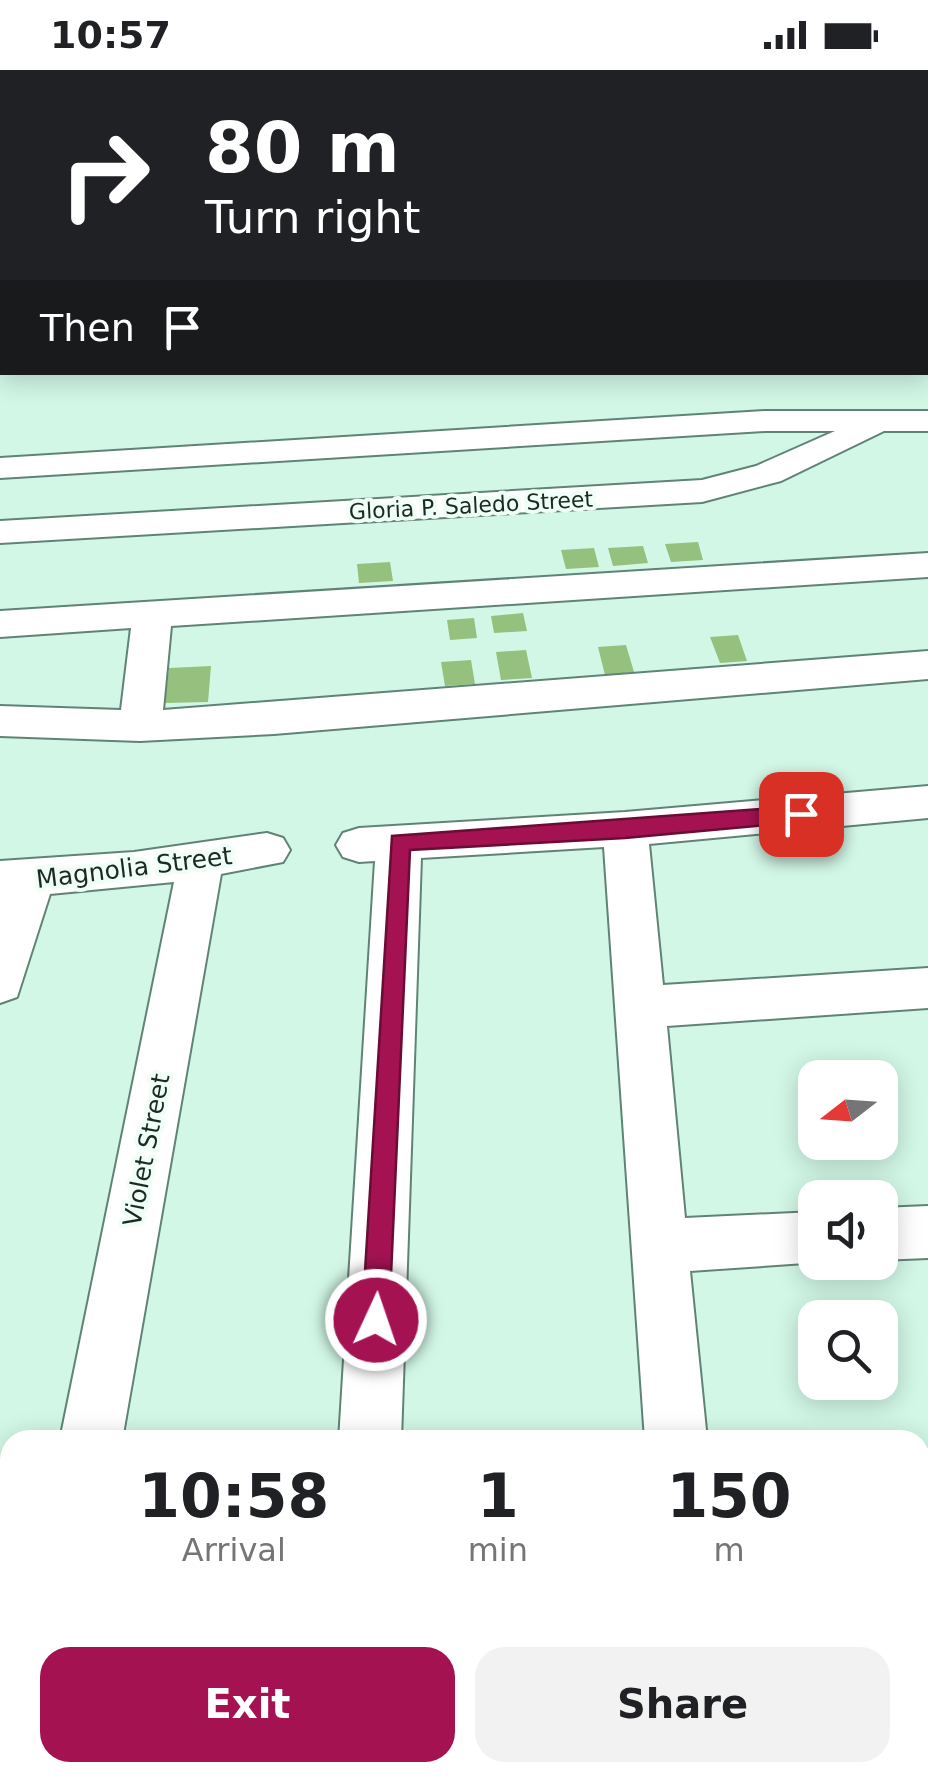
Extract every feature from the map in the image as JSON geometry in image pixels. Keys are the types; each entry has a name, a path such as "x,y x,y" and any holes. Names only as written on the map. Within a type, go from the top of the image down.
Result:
{"street":[{"path":"0,468 766,421 873,424"},
{"name":"Gloria P. Saledo Street","path":"0,532 702,491 745,484 780,472 873,424 928,422"},
{"path":"293,452 296,515"},
{"path":"0,624 928,565"},
{"path":"140,726 152,616"},
{"path":"0,721 140,726 928,665"},
{"path":"370,1430 379,844 625,830 928,802"},
{"path":"625,830 675,1430"},
{"name":"Magnolia Street","path":"15,879 267,850"},
{"name":"Violet Street","path":"93,1430 202,860"},
{"path":"0,982 15,879"},
{"path":"642,1007 928,988"},
{"path":"898,1233 928,1232"},
{"path":"662,1246 798,1239"}],"building":[{"path":"698,542 703,560 671,562 665,544"},
{"path":"643,546 648,563 613,566 608,548"},
{"path":"594,548 599,567 566,569 561,550"},
{"path":"390,562 393,581 359,583 357,564"},
{"path":"523,613 527,631 494,633 491,616"},
{"path":"474,618 477,638 450,640 447,620"},
{"path":"738,635 747,661 720,663 710,637"},
{"path":"626,645 634,672 605,675 598,647"},
{"path":"526,650 532,678 501,680 496,652"},
{"path":"471,660 475,684 445,686 441,662"},
{"path":"211,666 208,702 165,703 169,668"}],"route":[{"path":"376,1320 399,842 625,830 801,814"}]}
